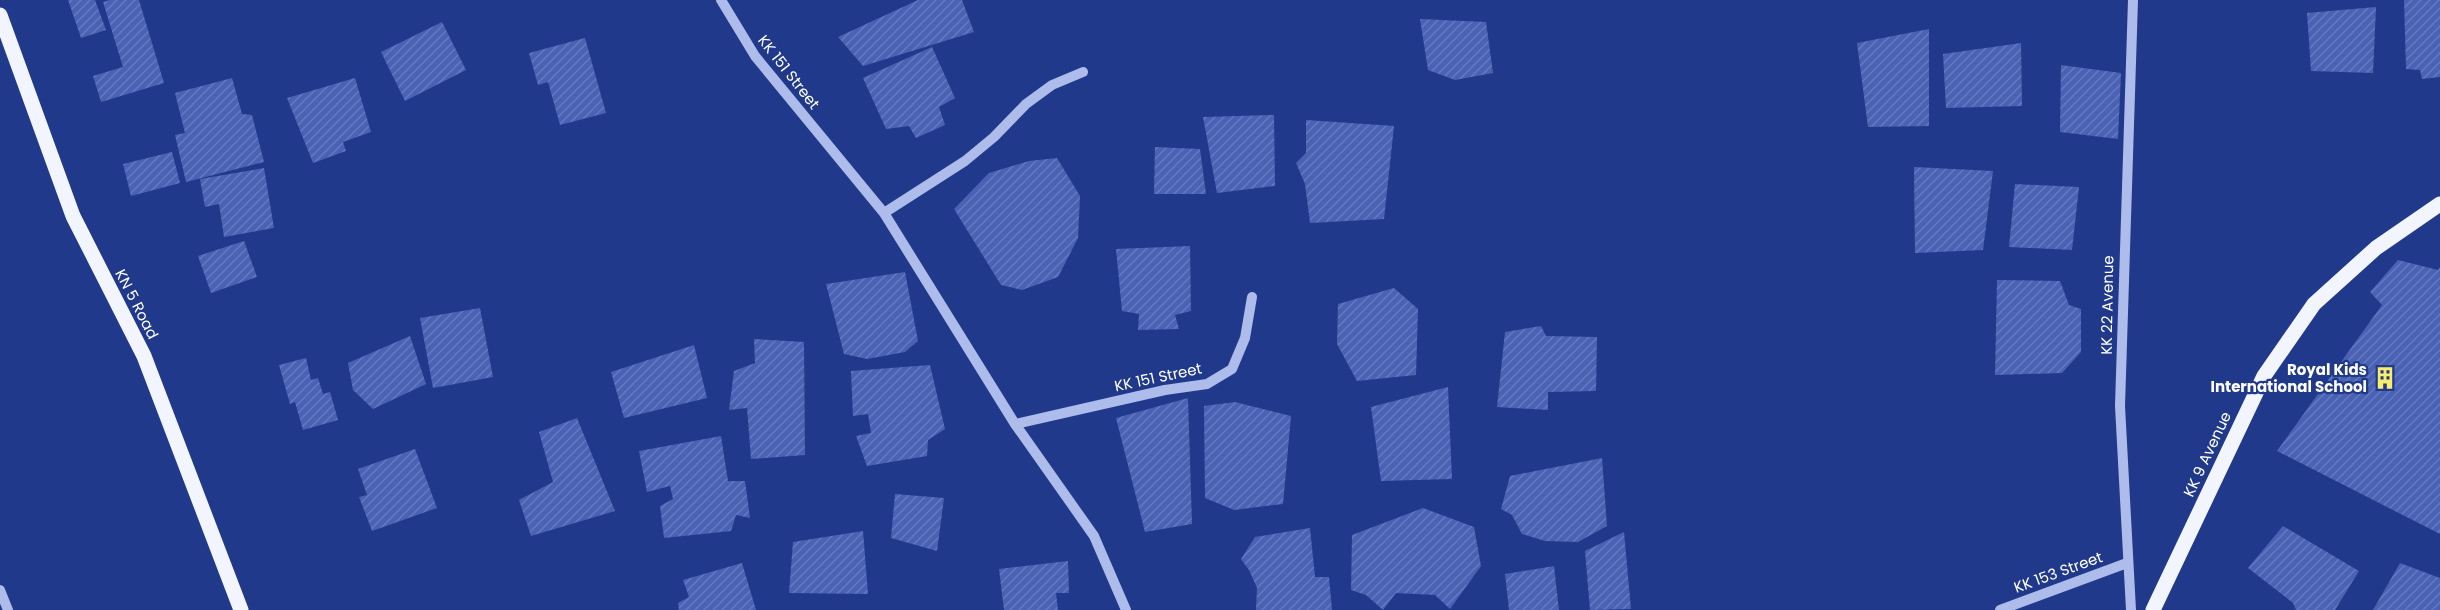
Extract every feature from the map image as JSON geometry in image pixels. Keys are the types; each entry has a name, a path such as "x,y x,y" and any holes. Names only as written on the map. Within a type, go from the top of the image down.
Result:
{"main road":[{"name":"KN 5 Road","path":"0,15 73,216 144,356 241,610"},
{"name":"KK 9 Avenue","path":"2153,610 2264,376 2314,304 2376,248 2440,204"}],"street":[{"name":"KK 151 Street","path":"721,0 755,56 884,213 1015,424 1094,536 1126,610"},
{"name":"KK 22 Avenue","path":"2131,610 2120,406 2133,0"},
{"path":"884,213 965,161 994,137 1026,104 1052,85 1083,72"},
{"name":"KK 151 Street","path":"1015,424 1165,390 1207,384 1232,369 1245,338 1252,297"},
{"name":"KK 153 Street","path":"2000,610 2127,563"},
{"path":"0,590 8,610"}],"building":[{"path":"68,0 95,0 106,30 81,38"},
{"path":"139,0 164,83 101,102 93,76 123,67 103,2"},
{"path":"918,0 962,0 974,32 863,66 838,37"},
{"path":"2404,0 2440,0 2440,77 2422,79 2420,70 2406,69"},
{"path":"2376,7 2373,73 2311,71 2307,13"},
{"path":"1420,19 1486,22 1493,73 1455,80 1428,70"},
{"path":"442,22 466,70 405,101 381,52"},
{"path":"1929,29 1929,126 1868,127 1857,43"},
{"path":"585,38 606,113 560,125 548,82 538,85 529,53"},
{"path":"2021,43 2022,106 1946,108 1943,54"},
{"path":"932,47 955,98 939,107 945,125 916,138 909,126 886,129 863,78"},
{"path":"2061,65 2121,73 2118,139 2060,132"},
{"path":"232,78 242,114 252,115 264,162 186,182 175,135 185,133 175,93"},
{"path":"355,78 371,132 343,142 346,151 313,163 287,98"},
{"path":"1274,115 1275,186 1217,193 1203,117"},
{"path":"1306,120 1394,126 1384,219 1310,223 1305,184 1296,163 1306,153"},
{"path":"1155,147 1200,149 1206,194 1154,194"},
{"path":"172,152 180,183 131,196 123,164"},
{"path":"1057,158 1080,196 1078,238 1058,277 1022,290 1001,285 954,209 989,173 1029,161"},
{"path":"1914,167 1993,171 1983,250 1915,253"},
{"path":"264,168 274,228 224,237 219,204 205,207 200,179"},
{"path":"2015,184 2079,187 2072,250 2009,247"},
{"path":"244,241 257,277 211,293 198,256"},
{"path":"1190,246 1191,311 1175,315 1179,329 1138,330 1139,314 1122,311 1116,249"},
{"name":"Royal Kids International School","path":"2398,260 2438,270 2440,267 2440,534 2277,451 2382,305 2370,292"},
{"path":"905,272 918,341 905,352 867,359 844,354 826,284"},
{"path":"1997,280 2060,281 2069,305 2081,309 2081,352 2062,373 1995,375"},
{"path":"1394,288 1418,309 1416,375 1357,381 1337,344 1338,304"},
{"path":"480,308 493,377 433,388 420,318"},
{"path":"1541,326 1546,336 1597,337 1596,391 1548,392 1548,410 1497,407 1505,332"},
{"path":"410,336 426,384 373,409 353,390 348,363"},
{"path":"754,339 804,342 805,455 751,459 747,408 729,410 734,371 755,363"},
{"path":"694,345 707,398 624,418 611,372"},
{"path":"306,358 311,380 318,378 323,394 330,392 338,420 303,430 295,402 290,404 279,365"},
{"path":"930,365 945,429 928,440 927,456 867,466 856,436 871,433 868,414 853,416 851,371"},
{"path":"1448,387 1452,479 1381,481 1371,407"},
{"path":"1188,398 1192,524 1145,532 1116,418"},
{"path":"1235,402 1291,416 1283,504 1234,510 1205,498 1204,406"},
{"path":"577,418 615,511 531,536 519,500 553,482 539,432"},
{"path":"721,436 728,481 745,481 750,518 736,515 731,531 664,538 660,506 673,499 670,486 647,492 639,451"},
{"path":"415,449 437,508 372,531 359,497 367,495 358,469"},
{"path":"1602,458 1607,526 1578,542 1545,541 1522,534 1512,515 1501,509 1510,476"},
{"path":"895,494 944,498 937,551 891,538"},
{"path":"1423,508 1474,527 1481,566 1450,609 1435,595 1396,593 1383,610 1366,595 1351,590 1352,535"},
{"path":"2283,526 2359,571 2335,610 2296,610 2293,603 2248,568"},
{"path":"1310,528 1315,577 1329,577 1332,610 1256,610 1257,588 1241,559 1255,537"},
{"path":"863,531 868,594 789,593 793,542"},
{"path":"1624,532 1631,609 1590,610 1585,551"},
{"path":"1068,561 1069,593 1056,593 1058,610 1004,610 999,569"},
{"path":"742,563 756,610 679,610 678,603 689,597 683,580"},
{"path":"2400,563 2440,578 2440,610 2373,610"},
{"path":"1554,566 1559,610 1509,610 1505,574"}],"place":[{"name":"Royal Kids International School","path":"2385,378"}]}
